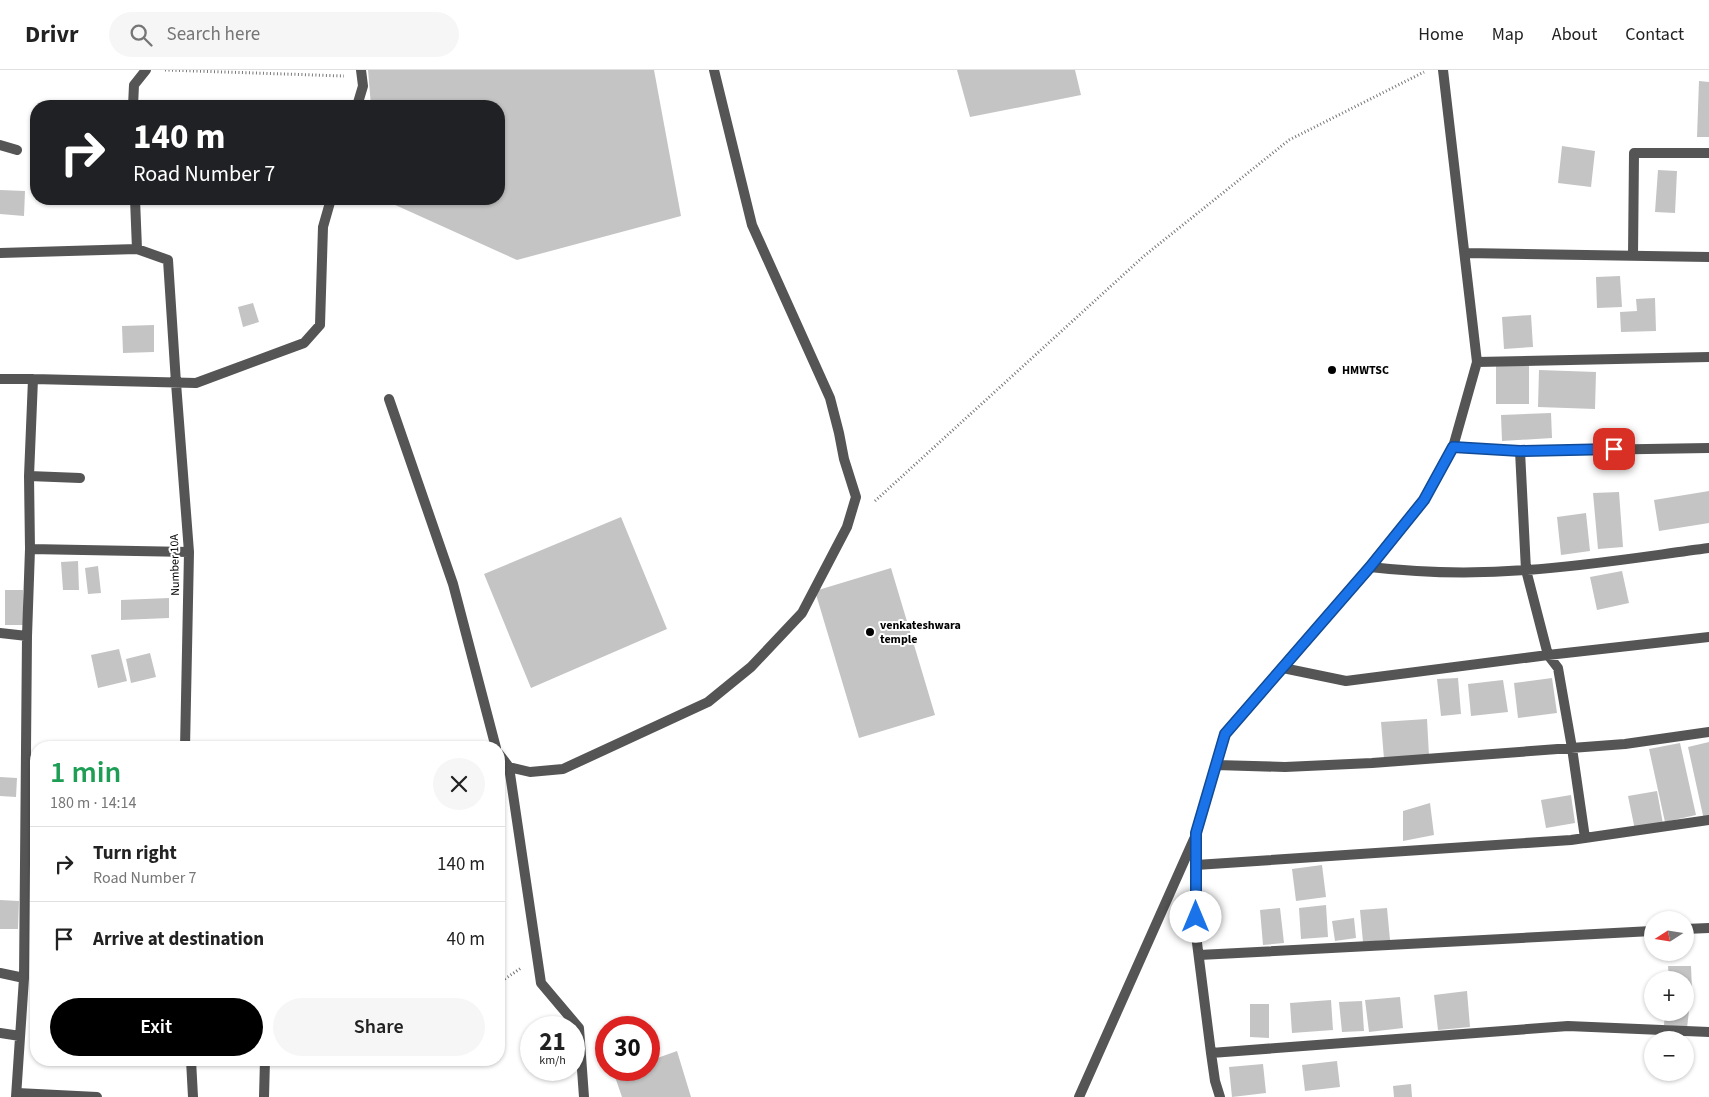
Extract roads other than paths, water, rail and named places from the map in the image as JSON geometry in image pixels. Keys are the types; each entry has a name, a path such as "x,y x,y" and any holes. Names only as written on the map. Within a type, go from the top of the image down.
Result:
{"street":[{"path":"133,100 134,85 146,70"},
{"path":"505,768 530,772 563,770 708,702 751,666 802,613 846,527 856,497 844,459 830,398 752,225 714,70"},
{"path":"1079,1097 1196,833 1225,734 1370,567 1424,500 1453,447 1477,362 1443,70"},
{"path":"359,100 363,86 361,73"},
{"path":"0,146 17,150"},
{"path":"1633,256 1634,153 1709,153"},
{"path":"0,253 137,249 135,205"},
{"path":"0,379 196,383 304,343 320,325 323,227 329,205"},
{"name":"Number 10A","path":"137,249 168,260 189,552 185,741"},
{"path":"1465,253 1709,257"},
{"path":"1477,362 1709,357"},
{"path":"33,379 29,476 30,549 26,636 24,978 16,1095 97,1097"},
{"path":"389,400 453,584 494,741"},
{"path":"1453,447 1520,451 1709,448"},
{"path":"1520,451 1526,570 1548,655 1558,668 1572,748 1584,838"},
{"path":"29,476 80,478"},
{"path":"1370,567 1413,571 1526,570 1709,548"},
{"path":"30,549 189,552"},
{"path":"0,633 26,636"},
{"path":"1283,668 1346,681 1709,636"},
{"path":"1216,765 1285,767 1372,763 1625,744 1709,732"},
{"path":"505,774 541,983 579,1028 584,1097"},
{"path":"1196,864 1584,838 1709,820"},
{"path":"1196,833 1196,934 1211,1054 1215,1081 1220,1097"},
{"path":"1694,929 1709,928"},
{"path":"1199,955 1644,931"},
{"path":"0,973 24,978"},
{"path":"1211,1054 1568,1026 1709,1032"},
{"path":"0,1033 20,1036"},
{"path":"191,1066 193,1097"},
{"path":"264,1097 265,1066"}],"place":[{"name":"HMWTSC","path":"1332,370"},
{"name":"venkateshwara temple","path":"870,632"}]}
